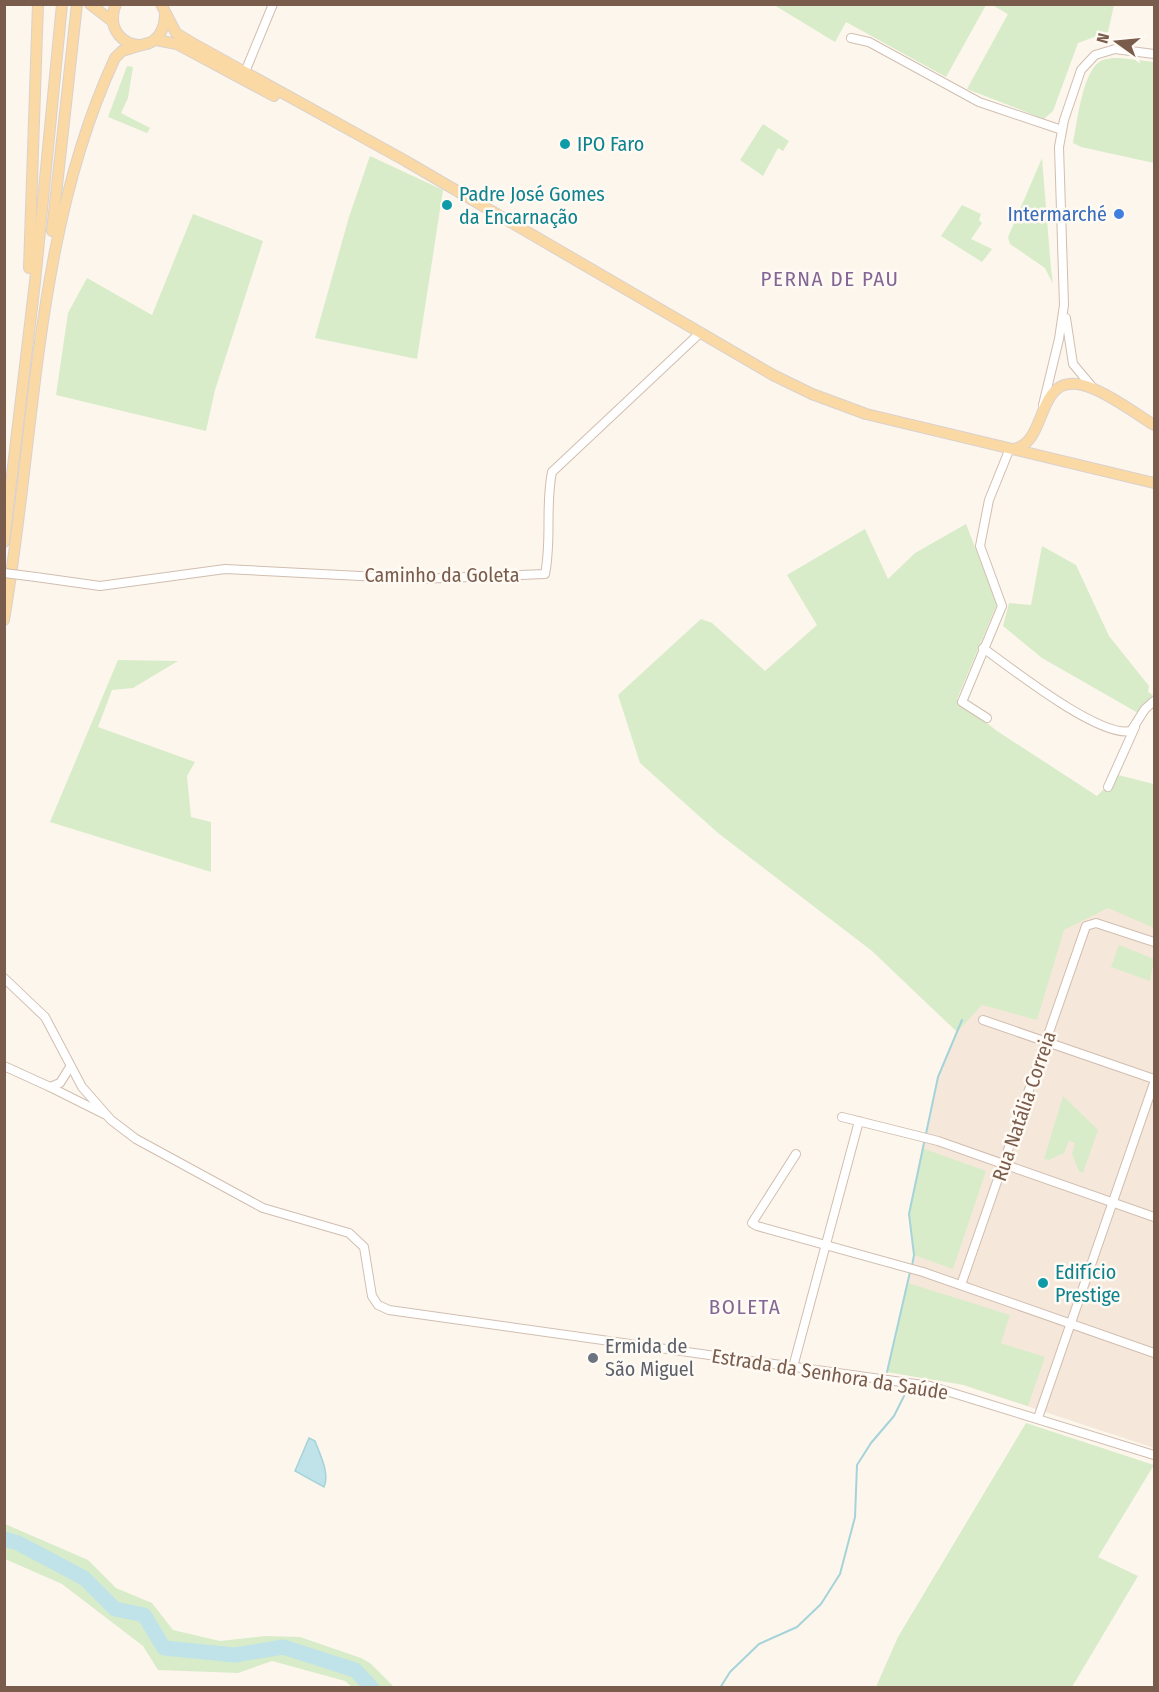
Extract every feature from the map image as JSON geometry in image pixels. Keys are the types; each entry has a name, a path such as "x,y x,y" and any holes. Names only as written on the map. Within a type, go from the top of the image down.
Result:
{"main road":[{"path":"17,438 30,244 38,4"},
{"path":"4,620 18,542 77,4"},
{"path":"90,4 112,21 115,29 125,41 140,45 152,42 177,44 291,105 361,137"},
{"path":"112,21 116,4"},
{"path":"4,542 62,7"},
{"path":"39,362 58,226 83,134 118,53 152,42 163,31 162,7"},
{"path":"162,7 176,33 783,381 846,408 1155,483"},
{"path":"1012,449 1025,446 1033,437 1044,405 1051,394 1068,386 1094,389 1155,425"},
{"path":"1033,437 1042,456"}],"street":[{"path":"245,72 273,4"},
{"path":"851,38 869,42 979,102 1062,130"},
{"path":"1094,389 1073,364 1064,306 1059,173 1062,130 1081,70 1095,55 1114,49 1155,54"},
{"path":"1044,405 1064,306"},
{"name":"Caminho da Goleta","path":"4,573 100,586 225,568 418,579 545,574 548,558 548,492 552,472 700,333"},
{"path":"987,718 962,702 1002,606 980,546 983,527 1001,466 1012,449"},
{"path":"983,648 1041,690 1110,730 1131,731 1137,724"},
{"path":"1108,787 1145,709 1155,701"},
{"name":"Rua Natália Correia","path":"961,1285 1086,926 1096,923 1155,942"},
{"name":"Estrada da Senhora da Saúde","path":"4,978 45,1017 82,1087 107,1115 136,1139 263,1208 349,1233 364,1247 372,1296 378,1305 389,1310 930,1386 1155,1455"},
{"path":"983,1020 1155,1081 1038,1418"},
{"path":"4,1066 107,1115"},
{"path":"50,1087 60,1083 70,1067"},
{"path":"842,1117 935,1140 1155,1217"},
{"path":"793,1367 859,1121"},
{"path":"796,1154 752,1223 920,1271 1155,1353"}],"shaded area":[{"path":"1154,850 1154,1448 957,1383 887,1372 914,1255 909,1214 922,1148 938,1077 962,1020"}],"green space":[{"path":"774,5 986,5 946,77 846,22 835,42"},
{"path":"992,5 1114,5 1108,32 1078,43 1053,111 1044,119 967,89 1008,14"},
{"path":"1120,58 1154,62 1154,163 1081,147 1073,143 1081,100 1092,69 1103,60"},
{"path":"127,66 133,67 128,98 121,113 150,128 147,133 108,117"},
{"path":"763,124 789,141 783,151 778,148 763,176 740,160"},
{"path":"370,156 443,190 417,359 315,338 349,217"},
{"path":"1042,158 1053,284 1045,268 1010,244 1008,237"},
{"path":"962,205 981,214 979,220 982,223 971,239 992,249 982,262 941,236"},
{"path":"193,214 263,241 215,390 206,431 56,395 68,313 87,278 152,315"},
{"path":"966,524 997,604 957,699 997,731 1097,796 1118,775 1154,784 1154,928 1108,908 1064,930 1037,1020 982,1005 957,1032 872,951 718,833 640,763 618,695 701,619 712,623 765,671 817,625 787,575 865,529 888,579 915,553"},
{"path":"1042,546 1076,565 1109,636 1149,686 1148,692 1153,695 1138,713 1042,658 1003,626 1009,603 1031,605"},
{"path":"118,660 178,661 133,688 112,690 98,727 195,762 187,776 191,817 211,822 211,872 50,822"},
{"path":"1119,945 1154,959 1150,981 1111,967"},
{"path":"1063,1096 1098,1130 1083,1173 1079,1171 1072,1154 1075,1143 1069,1141 1064,1153 1049,1160 1044,1159"},
{"path":"922,1148 986,1171 953,1269 914,1255 909,1214"},
{"path":"908,1283 1010,1315 1001,1343 1045,1357 1028,1406 964,1385 887,1372"},
{"path":"1026,1423 1154,1465 1098,1557 1138,1576 1072,1687 876,1687 898,1637"},
{"path":"5,1524 88,1560 116,1588 152,1603 173,1630 220,1641 265,1636 300,1637 361,1658 370,1663 394,1687 352,1687 345,1681 272,1661 238,1673 158,1670 143,1646 62,1584 5,1559"}],"water":[{"path":"309,1438 315,1441 324,1464 326,1482 324,1487 295,1471"}],"waterway":[{"path":"912,1266 914,1255 909,1214 938,1077 962,1020"},
{"path":"887,1372 910,1272"},
{"path":"720,1688 730,1672 759,1644 797,1627 821,1604 840,1574 855,1517 857,1465 871,1443 894,1416 904,1396"},
{"path":"4,1539 18,1543 84,1578 115,1609 144,1615 164,1648 235,1655 283,1647 355,1670 372,1688"}],"place":[{"name":"IPO Faro","path":"565,144"},
{"name":"Padre José Gomes da Encarnação","path":"447,205"},
{"name":"Intermarché","path":"1119,214"},
{"name":"Edifício Prestige","path":"1043,1283"},
{"name":"Ermida de São Miguel","path":"593,1358"}],"district":[{"name":"PERNA DE PAU","path":"830,279"},
{"name":"BOLETA","path":"745,1307"}]}
